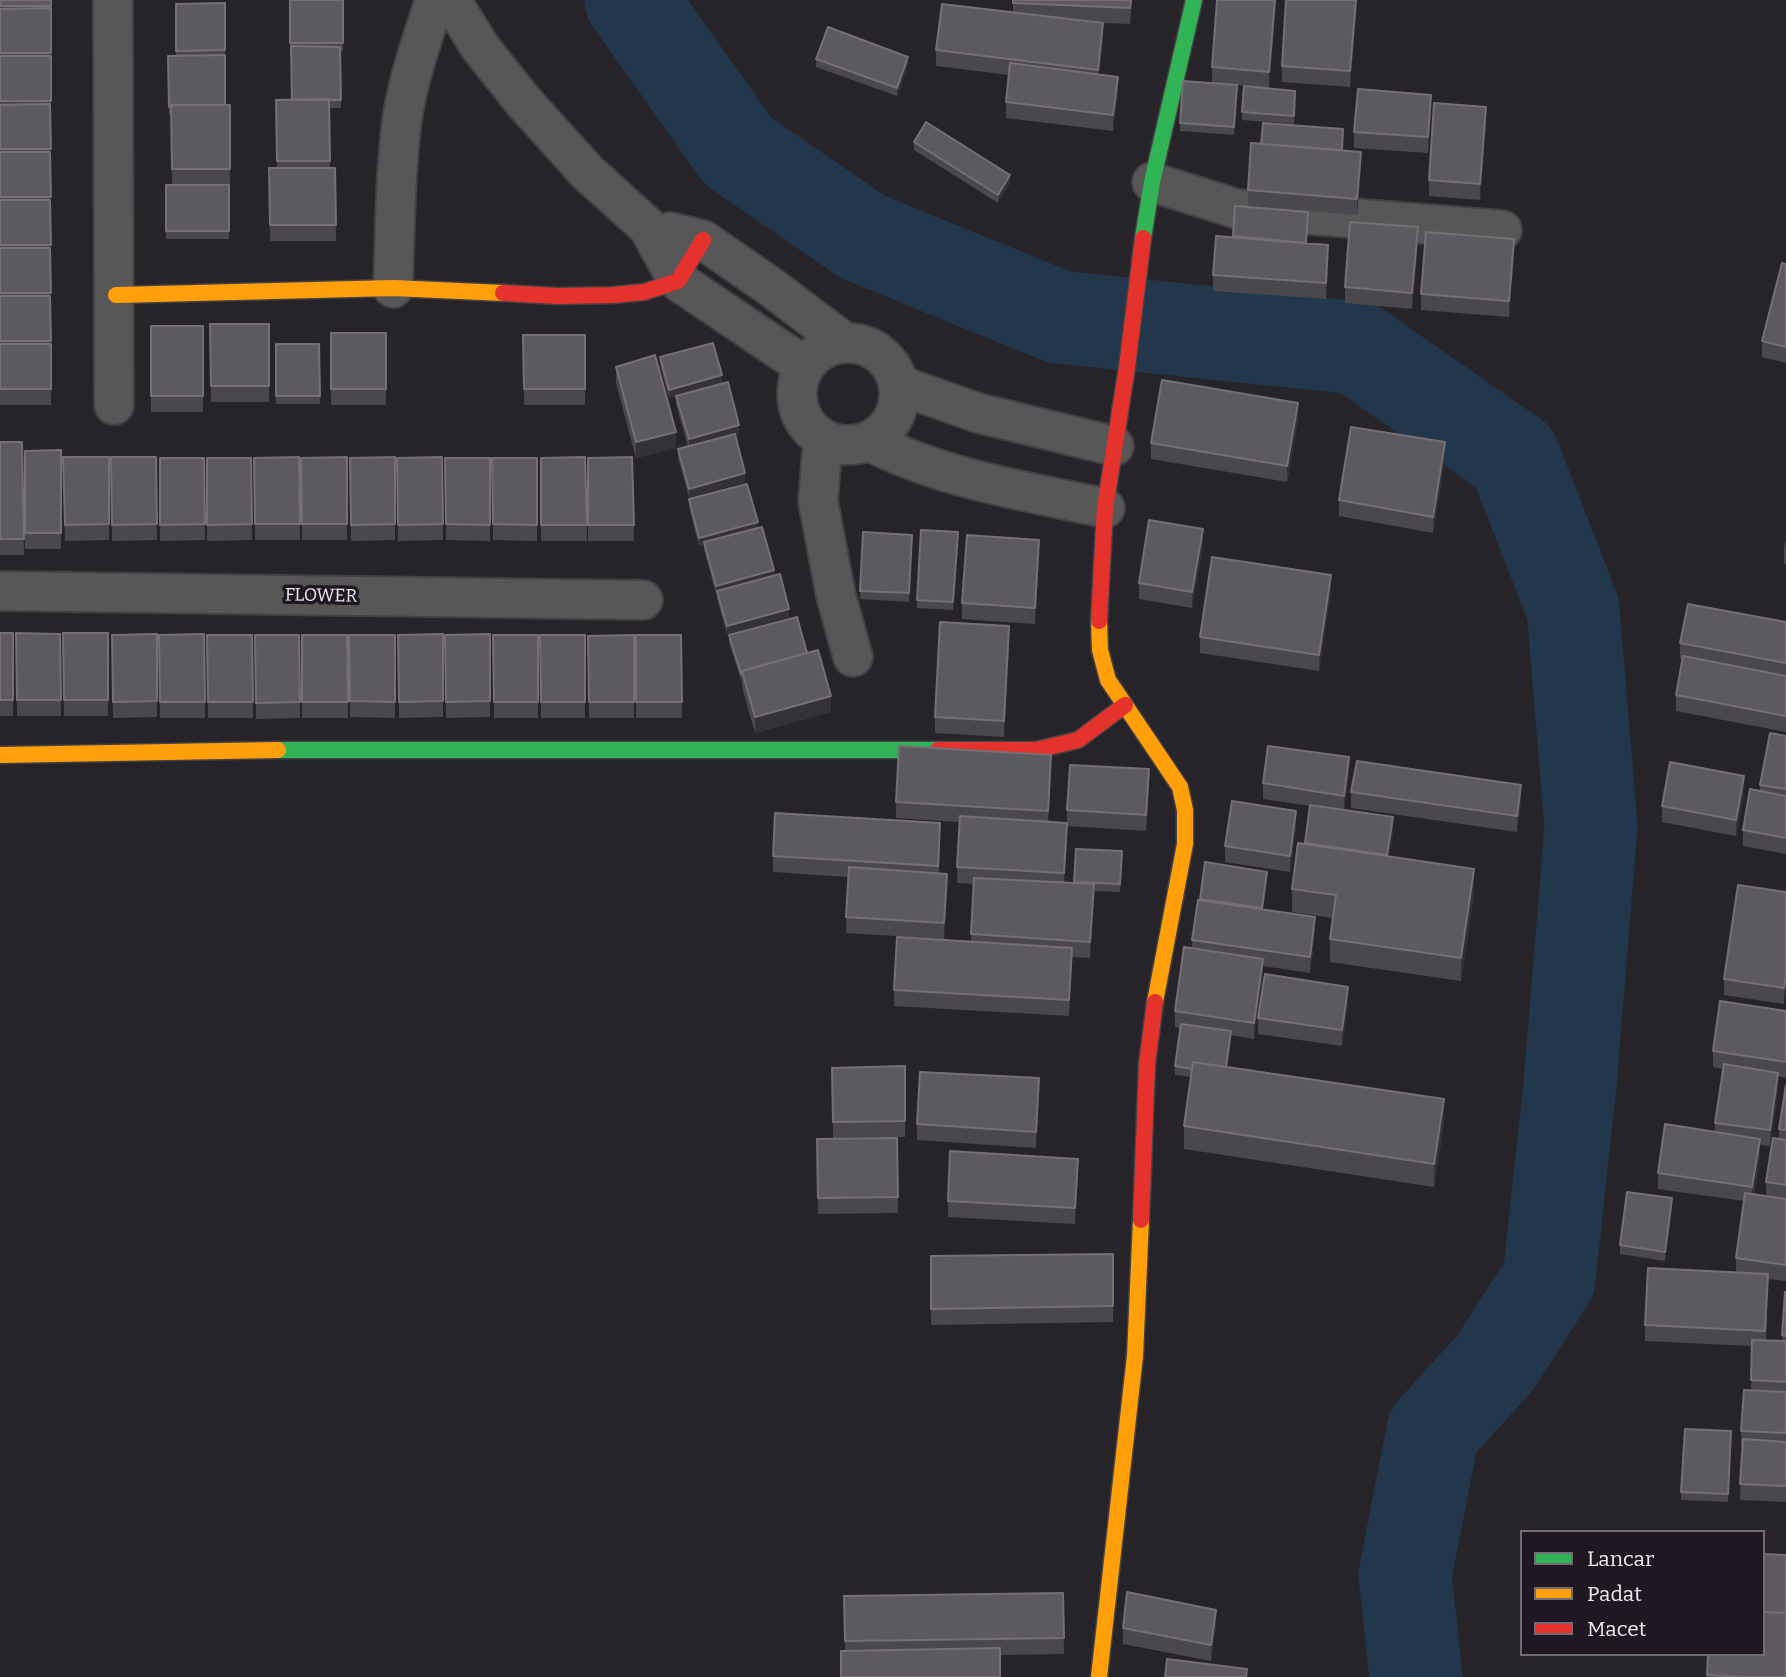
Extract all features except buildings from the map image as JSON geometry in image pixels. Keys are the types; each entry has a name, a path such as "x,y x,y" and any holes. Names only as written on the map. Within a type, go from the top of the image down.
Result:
{"street":[{"path":"113,0 116,295 114,405"},
{"path":"393,288 402,118 416,55 435,0"},
{"path":"451,0 480,47 523,101 587,172 648,228 678,281 804,366"},
{"path":"1099,1677 1135,1356 1147,1063 1156,993 1185,832 1185,810 1180,787 1108,680 1100,650 1105,508 1152,181 1194,0"},
{"path":"1152,181 1237,209 1502,230"},
{"path":"648,228 703,240 844,342 869,347 888,362 899,385 898,408 887,428 869,442 854,445 838,445 809,429 800,414 797,398 797,381 804,366 821,349 844,342"},
{"path":"116,295 393,288 558,296 613,295 644,292 678,281 703,240"},
{"path":"899,385 978,413 1114,446"},
{"path":"823,439 818,501 836,596 853,657"},
{"path":"869,442 899,457 968,480 1105,508"},
{"name":"FLOWER","path":"0,592 643,600"},
{"path":"0,755 364,749 1036,750 1078,740 1125,705"}],"waterway":[{"path":"631,0 738,151 863,237 1059,317 1357,348 1514,457 1573,609 1591,827 1570,1084 1549,1279 1495,1363 1433,1431 1405,1575 1416,1677"}],"traffic: fast":[{"path":"1143,238 1152,182 1194,0"},
{"path":"278,750 938,750"}],"traffic: slow":[{"path":"116,295 393,288 503,293"},
{"path":"1099,621 1100,650 1108,680 1180,787 1185,810 1185,844 1155,1002"},
{"path":"0,755 278,750"},
{"path":"1099,1677 1135,1356 1141,1220"}],"traffic: jam":[{"path":"1099,621 1105,508 1127,367 1143,238"},
{"path":"503,293 558,296 644,292 678,281 703,240"},
{"path":"938,750 1036,750 1078,740 1125,705"},
{"path":"1141,1220 1147,1064 1155,1002"}]}
